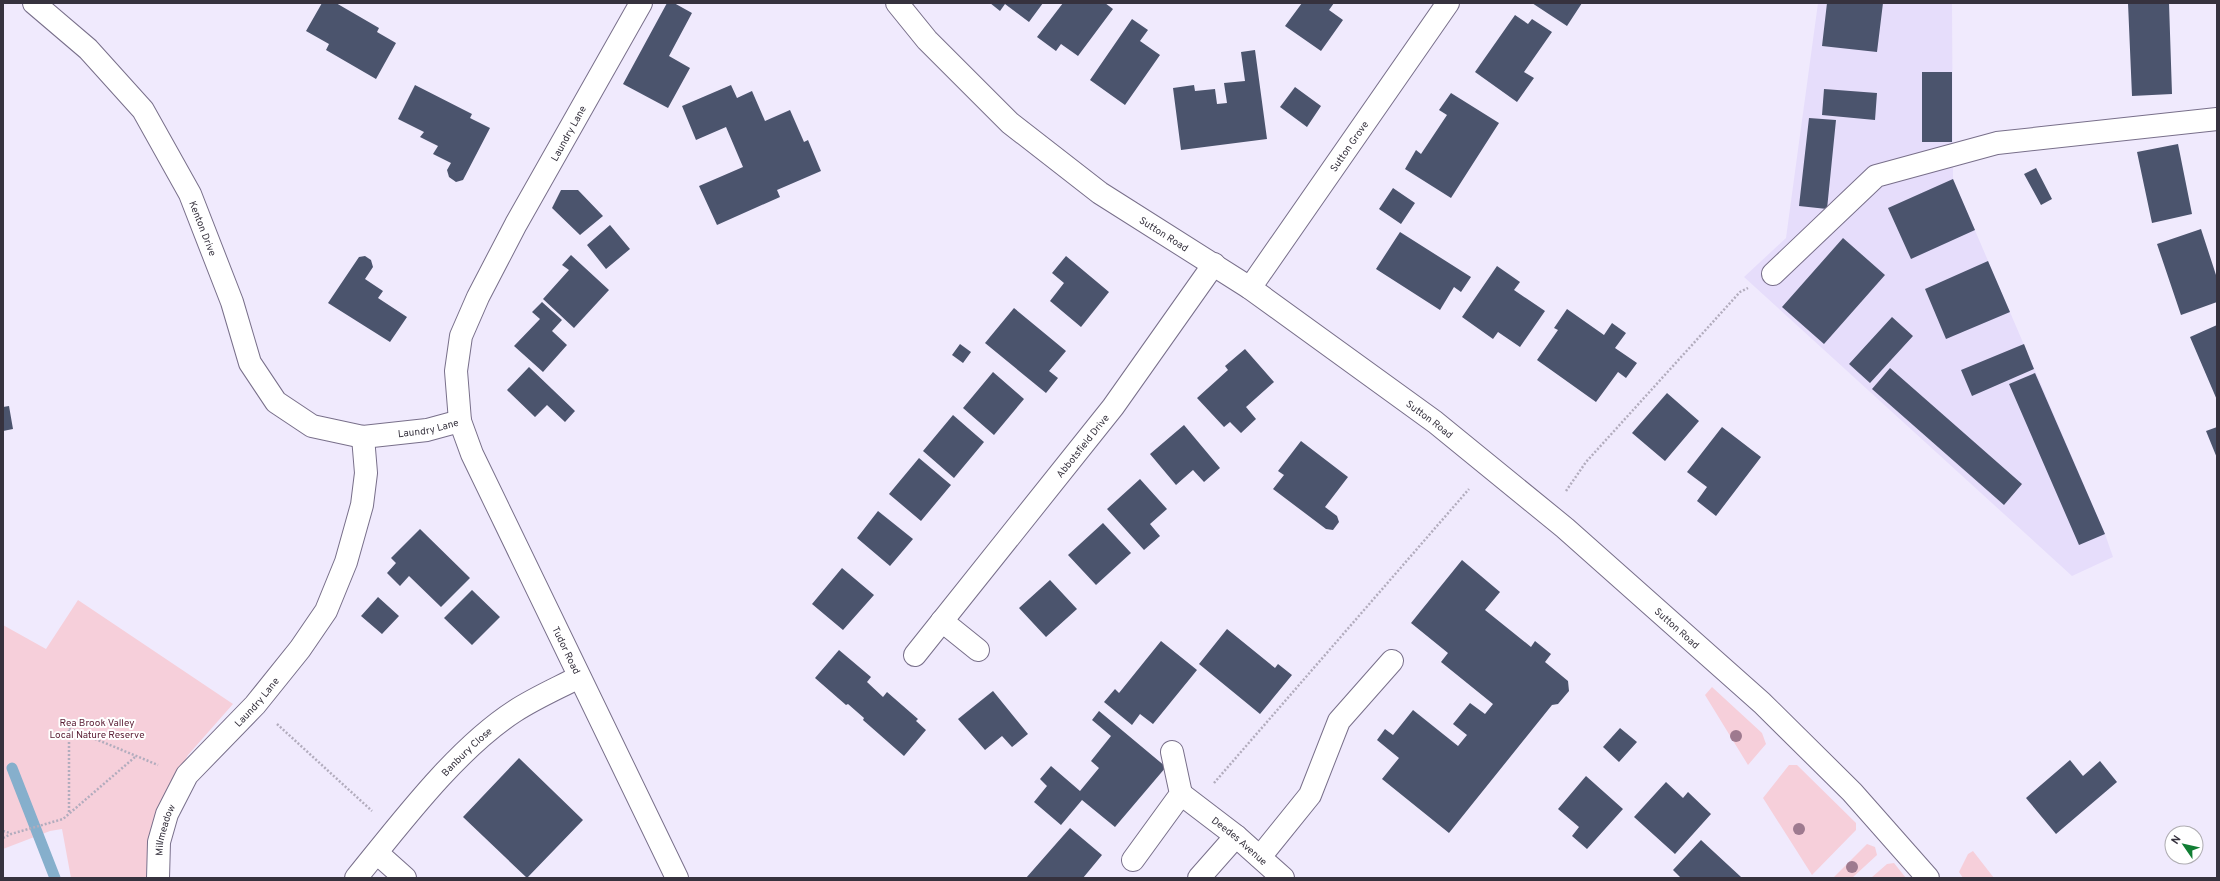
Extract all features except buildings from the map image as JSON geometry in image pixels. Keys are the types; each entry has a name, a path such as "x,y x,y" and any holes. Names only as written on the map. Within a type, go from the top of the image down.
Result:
{"street":[{"name":"Kenton Drive","path":"34,3 88,49 143,110 190,194 232,302 250,363 276,402 312,426 364,437"},
{"name":"Laundry Lane","path":"183,786 187,775 255,705 300,649 326,612 346,562 362,505 366,473 364,437 427,430 460,421 456,371 461,336 478,297 516,224 641,3"},
{"name":"Sutton Road","path":"897,3 927,40 1010,124 1100,193 1250,288 1429,418 1550,516 1762,703 1852,792 1928,878"},
{"name":"Sutton Grove","path":"1250,288 1448,3"},
{"path":"1773,274 1876,176 1997,143 2217,119"},
{"name":"Abbotsfield Drive","path":"915,655 1113,407 1214,264"},
{"name":"Tudor Road","path":"460,421 472,454 677,878"},
{"path":"942,621 978,650"},
{"path":"1260,857 1310,795 1339,721 1392,661"},
{"name":"Banbury Close","path":"356,878 439,778 479,739 514,712 579,677"},
{"path":"1133,860 1188,799 1172,752"},
{"name":"Millmeadow","path":"158,878 159,842 167,814 183,786"},
{"name":"Deedes Avenue","path":"1188,799 1236,836 1283,878"},
{"path":"1199,878 1236,836"},
{"path":"377,853 405,878"}],"path":[{"path":"1550,516 1586,462 1740,292 1773,274"},
{"path":"1188,799 1489,466"},
{"path":"255,705 395,831"},
{"path":"3,838 11,834 63,819 135,757 68,728 70,812"},
{"path":"3,831 11,834"}],"shaded area":[{"path":"1818,3 1952,3 1953,179 2105,534 2113,557 2072,576 1744,277 1786,238"}],"green space":[{"name":"Rea Brook Valley Local Nature Reserve","path":"78,600 233,704 188,755 169,789 148,839 146,878 71,878 62,829 50,831 3,849 3,625 46,649"},
{"path":"1712,687 1762,733 1766,744 1748,765 1705,695"},
{"path":"1789,765 1797,765 1856,823 1856,830 1812,875 1763,798"},
{"path":"1867,844 1875,847 1877,855 1852,878 1833,878"},
{"path":"1973,851 1994,878 1963,878 1959,872 1968,854"},
{"path":"1894,863 1906,878 1871,878 1887,864"}],"waterway":[{"path":"12,768 55,878"}]}
